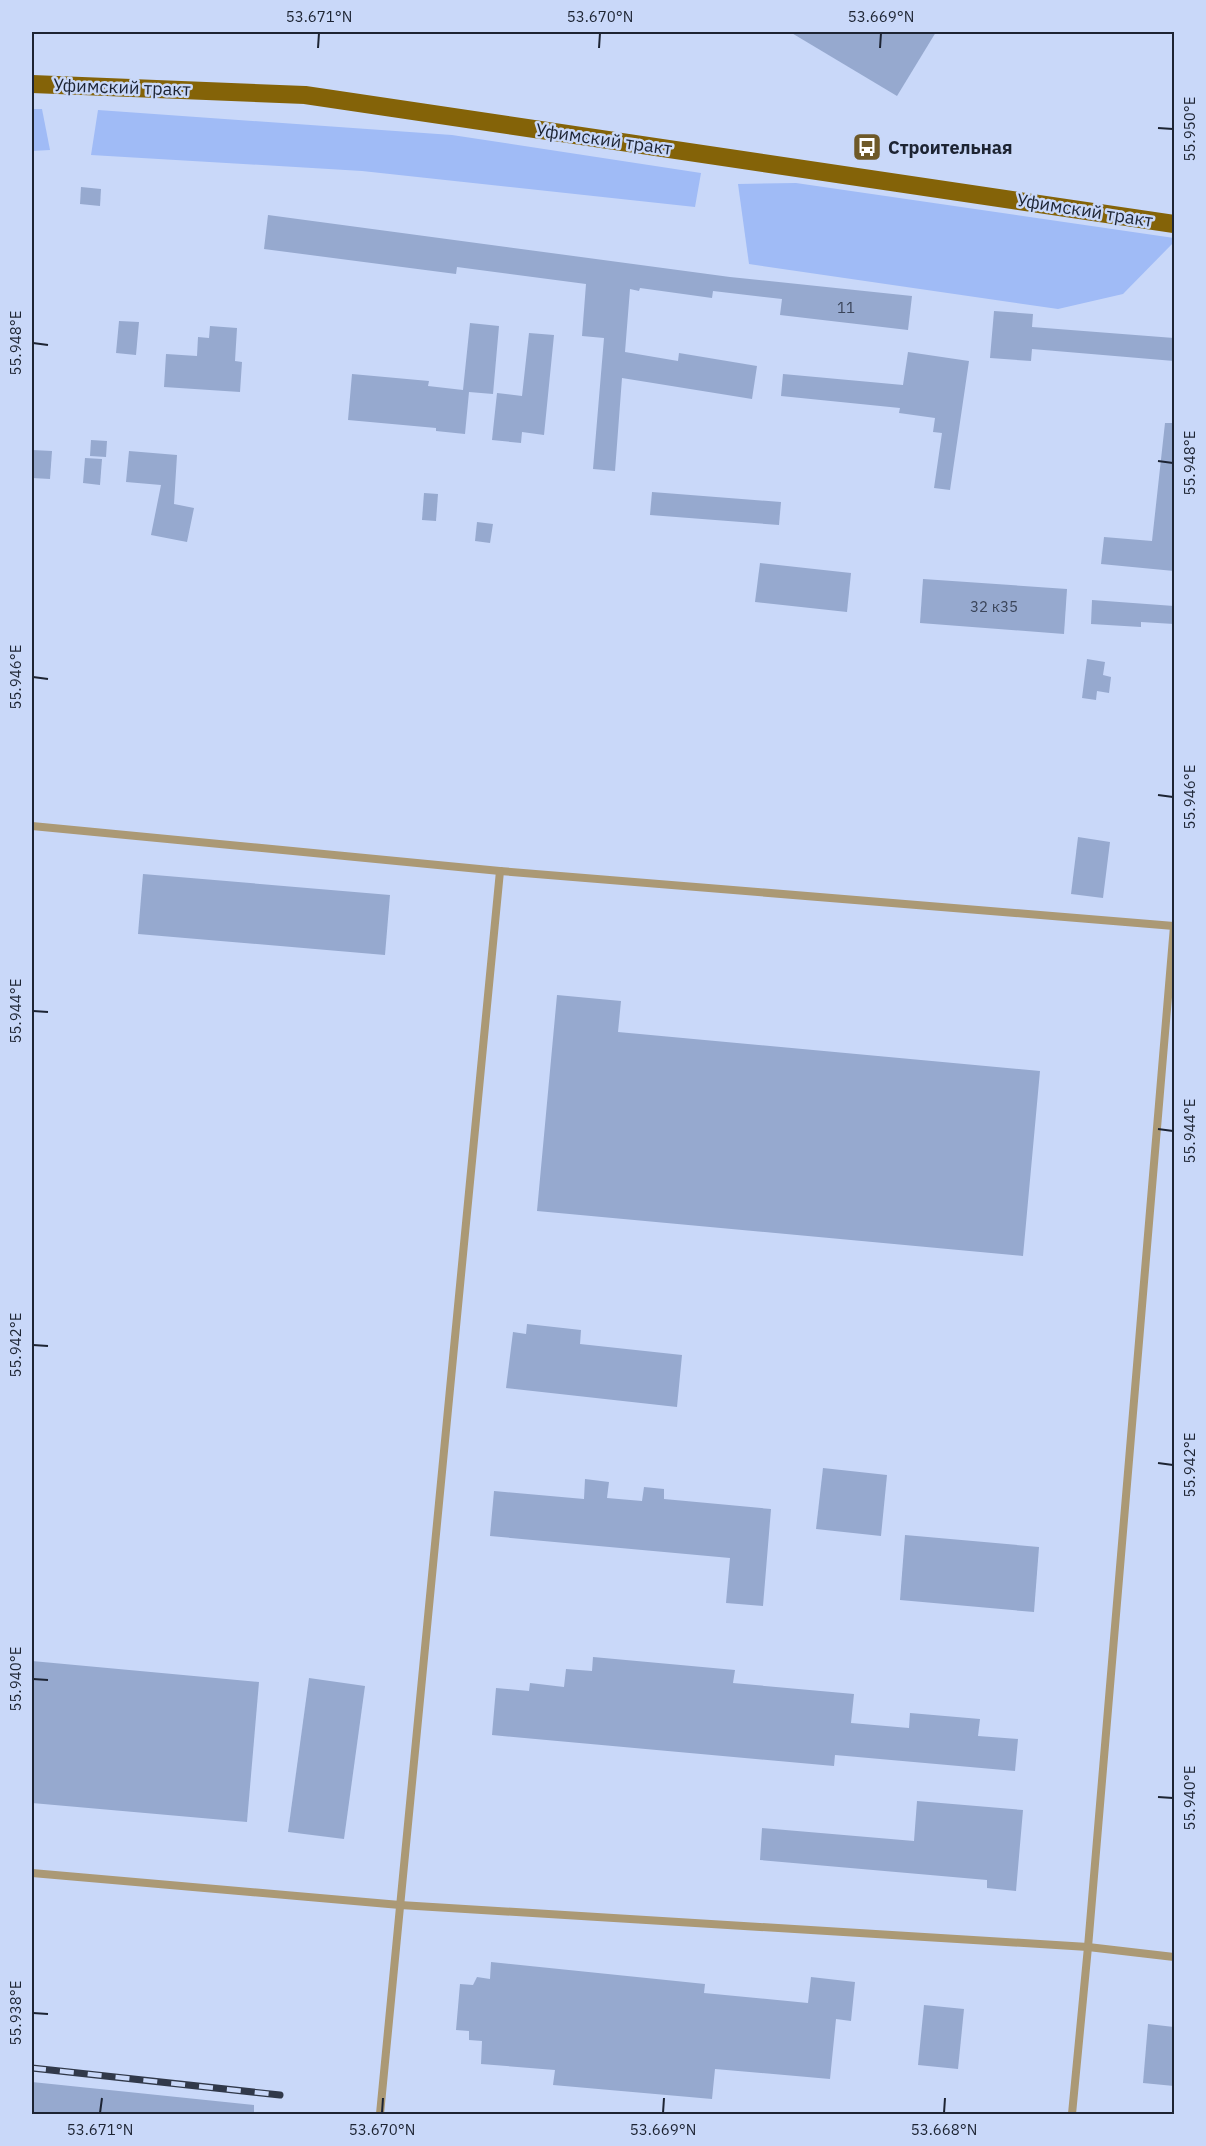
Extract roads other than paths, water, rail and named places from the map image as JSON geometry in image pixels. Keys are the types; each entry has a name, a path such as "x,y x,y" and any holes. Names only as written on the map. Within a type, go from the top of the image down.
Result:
{"main road":[{"name":"Уфимский тракт","path":"32,84 305,95 1174,224"}],"lane":[{"path":"32,826 500,871 1174,926 1072,2115"},
{"path":"380,2115 500,871"},
{"path":"32,1873 400,1905 1088,1947 1174,1957"}],"railway":[{"path":"32,2068 280,2095"}],"place":[{"name":"Строительная","path":"867,147"}]}
